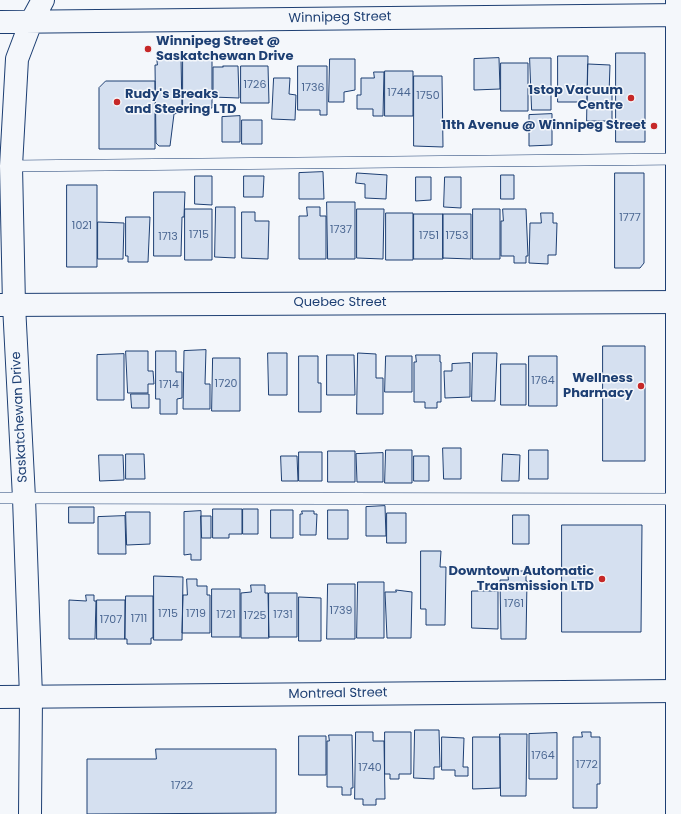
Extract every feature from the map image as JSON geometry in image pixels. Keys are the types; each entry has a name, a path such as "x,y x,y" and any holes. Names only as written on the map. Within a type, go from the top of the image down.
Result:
{"street":[{"name":"Saskatchewan Drive","path":"30,814 31,698 24,498 7,305 11,166 17,59 31,22 43,0"},
{"name":"Winnipeg Street","path":"0,22 678,10"},
{"path":"677,814 676,690 679,302 678,10"},
{"name":"Quebec Street","path":"7,305 679,302"},
{"name":"Montreal Street","path":"0,697 31,698 676,690"}],"lane":[{"path":"11,166 679,159"},
{"path":"0,498 677,499"}],"building":[{"name":"1stop Vacuum Centre","path":"616,53 645,53 645,142 616,142"},
{"path":"558,56 588,56 587,102 558,102"},
{"path":"157,57 181,57 182,112 174,114 170,146 159,146 156,143 155,65 157,65"},
{"path":"183,57 212,57 212,108 183,108"},
{"path":"499,58 500,89 474,90 474,59"},
{"path":"530,58 551,58 551,110 532,110"},
{"path":"330,59 355,59 355,90 344,92 344,102 329,102"},
{"path":"501,63 528,63 528,111 501,111"},
{"path":"588,64 610,65 609,94 612,94 612,121 587,121"},
{"path":"238,66 239,98 213,97 213,67"},
{"path":"241,66 268,66 269,103 241,103"},
{"path":"298,66 327,66 327,115 320,115 320,110 298,110"},
{"path":"385,71 413,71 413,116 385,116"},
{"path":"374,72 384,72 383,116 373,116 373,109 357,109 357,95 361,95 361,78 374,78"},
{"path":"414,76 442,76 443,147 414,146"},
{"path":"274,78 290,78 289,94 296,95 295,120 272,119"},
{"path":"106,81 155,81 155,149 99,149 99,88"},
{"path":"552,114 552,145 529,146 529,115"},
{"path":"240,116 240,142 222,142 222,117"},
{"path":"242,120 262,120 262,144 242,144"},
{"path":"323,172 324,199 299,199 299,173"},
{"path":"357,173 387,175 386,199 365,198 365,184 356,183"},
{"path":"615,173 644,173 644,263 640,268 615,268"},
{"path":"501,175 514,175 514,199 501,199"},
{"path":"195,176 212,176 212,205 195,204"},
{"path":"244,176 264,176 263,197 244,197"},
{"path":"416,177 431,177 431,200 416,201"},
{"path":"445,177 461,177 461,208 444,207"},
{"path":"67,185 97,185 97,267 67,267"},
{"path":"154,192 185,192 184,217 182,217 181,256 154,256"},
{"path":"327,202 355,202 355,259 328,259"},
{"path":"216,207 235,207 235,258 215,257"},
{"path":"307,207 320,207 320,216 326,216 326,259 299,259 299,216 307,216"},
{"path":"185,209 212,209 212,260 185,260"},
{"path":"357,209 384,209 383,259 357,258"},
{"path":"473,209 500,209 500,259 473,259"},
{"path":"503,209 526,209 528,256 526,256 526,263 514,263 514,256 501,256 501,221 503,221"},
{"path":"242,212 255,212 255,221 269,221 268,259 242,258"},
{"path":"386,213 413,213 413,260 386,260"},
{"path":"541,213 553,213 553,223 557,223 556,255 548,255 548,264 529,263 530,223 541,223"},
{"path":"414,214 443,214 443,259 414,259"},
{"path":"443,214 471,214 471,259 443,258"},
{"path":"126,217 150,217 148,262 128,262 128,256 126,256"},
{"path":"98,222 124,223 123,259 98,259"},
{"path":"603,346 645,346 645,461 603,461"},
{"path":"206,350 205,384 210,384 210,409 183,409 184,351"},
{"path":"126,351 148,351 148,371 153,371 154,384 148,384 148,393 128,393"},
{"path":"156,351 176,351 176,372 182,372 182,398 177,399 177,414 160,414 160,399 156,399"},
{"path":"268,353 287,353 287,395 269,395"},
{"path":"358,353 376,354 376,378 383,378 383,414 357,414"},
{"path":"473,353 497,353 495,401 472,401"},
{"path":"124,354 124,400 97,400 97,355"},
{"path":"327,355 354,355 355,395 327,395"},
{"path":"416,355 440,355 441,402 437,402 437,408 425,408 425,402 414,402 414,362 416,362"},
{"path":"299,356 318,356 318,383 321,383 321,412 299,412"},
{"path":"386,356 412,356 412,392 385,392"},
{"path":"529,356 557,356 557,406 529,406"},
{"path":"213,358 240,358 240,411 212,411"},
{"path":"470,363 470,397 445,398 444,371 452,371 452,364"},
{"path":"501,364 526,364 526,405 501,405"},
{"path":"131,394 149,394 149,408 132,408"},
{"path":"443,448 461,448 461,479 444,479"},
{"path":"386,450 412,450 412,483 385,483"},
{"path":"529,450 548,450 548,479 529,479"},
{"path":"328,451 355,451 355,482 328,482"},
{"path":"299,452 322,452 322,481 299,481"},
{"path":"383,453 383,482 357,482 356,454"},
{"path":"126,454 144,454 145,479 126,479"},
{"path":"503,454 520,455 519,481 502,481"},
{"path":"99,455 123,455 124,480 100,481"},
{"path":"281,456 297,456 298,481 282,481"},
{"path":"414,456 429,456 429,481 414,481"},
{"path":"385,506 386,536 366,536 366,507"},
{"path":"69,507 94,507 94,523 69,523"},
{"path":"213,509 242,509 242,534 229,534 229,538 213,538"},
{"path":"243,509 258,509 258,534 243,534"},
{"path":"271,510 293,510 293,538 271,538"},
{"path":"328,510 348,510 348,539 328,539"},
{"path":"201,511 201,560 191,560 191,554 184,555 184,512"},
{"path":"302,511 314,511 314,514 317,514 316,535 300,535 300,514 302,514"},
{"path":"126,512 150,512 150,544 127,545"},
{"path":"387,513 406,513 406,543 387,543"},
{"path":"513,515 529,515 529,544 513,544"},
{"path":"125,516 126,554 98,554 98,517"},
{"path":"201,516 211,516 211,538 202,538"},
{"name":"Downtown Automatic Transmission LTD","path":"562,525 642,525 641,632 562,632"},
{"path":"421,551 441,551 440,567 446,567 445,625 426,625 426,609 421,609"},
{"path":"508,571 526,571 526,639 501,639 500,580 508,580"},
{"path":"154,576 183,577 182,640 154,640"},
{"path":"187,579 197,579 197,586 207,586 207,595 210,595 210,633 182,633 183,595 187,595"},
{"path":"358,582 384,582 384,638 357,638"},
{"path":"328,584 355,584 355,639 327,639"},
{"path":"251,585 265,585 265,593 268,593 269,638 241,638 241,593 251,592"},
{"path":"212,589 240,589 240,637 212,637"},
{"path":"396,590 412,592 411,638 387,638 385,592 396,592"},
{"path":"472,591 498,591 498,629 472,628"},
{"path":"269,593 297,593 297,637 269,637"},
{"path":"86,595 94,595 94,601 96,601 95,639 69,639 69,600 86,601"},
{"path":"126,596 153,596 153,638 151,638 151,644 127,644 127,639 125,639"},
{"path":"299,597 321,598 321,641 299,641"},
{"path":"97,600 125,600 125,639 97,639"},
{"path":"415,730 439,730 440,767 434,767 434,779 414,778"},
{"path":"356,732 373,732 373,741 384,741 385,799 376,799 376,805 363,805 363,799 355,799"},
{"path":"385,732 411,732 411,774 399,774 399,779 390,779 390,774 385,774"},
{"path":"582,732 591,732 591,737 600,737 600,784 597,784 597,808 573,808 573,737 582,737"},
{"path":"557,733 557,779 529,779 529,734"},
{"path":"500,734 527,734 526,796 501,796"},
{"path":"329,735 352,735 353,788 351,788 351,795 342,795 342,787 327,787 327,741 329,741"},
{"path":"299,736 326,736 326,775 299,775"},
{"path":"442,737 464,738 463,767 468,767 468,776 455,776 455,770 442,770"},
{"path":"473,737 500,737 500,788 473,789"},
{"path":"156,749 276,749 276,813 87,814 87,759 156,759"}],"place":[{"name":"Winnipeg Street @ Saskatchewan Drive","path":"148,49"},
{"name":"1stop Vacuum Centre","path":"631,98"},
{"name":"Rudy's Breaks and Steering LTD","path":"117,102"},
{"name":"11th Avenue @ Winnipeg Street","path":"654,126"},
{"name":"Wellness Pharmacy","path":"641,386"},
{"name":"Downtown Automatic Transmission LTD","path":"602,579"}]}
